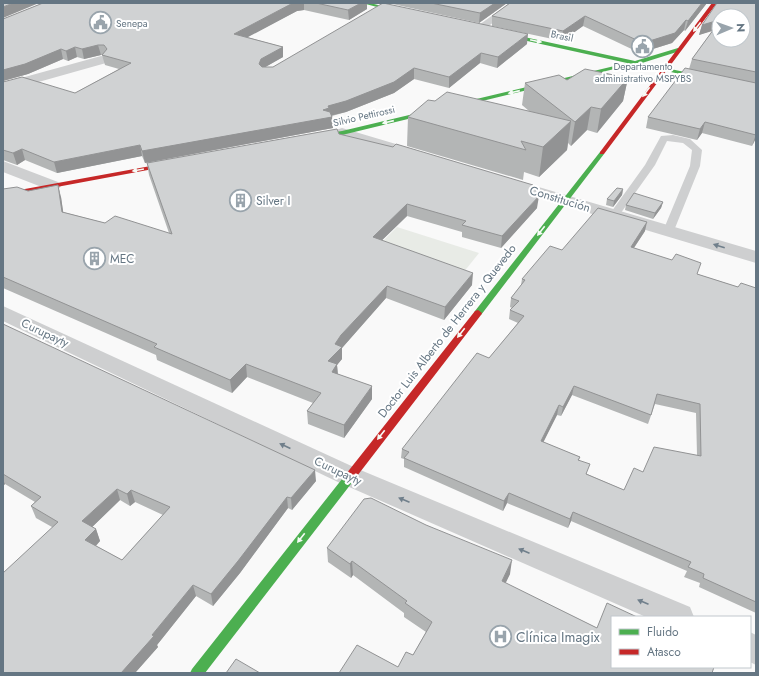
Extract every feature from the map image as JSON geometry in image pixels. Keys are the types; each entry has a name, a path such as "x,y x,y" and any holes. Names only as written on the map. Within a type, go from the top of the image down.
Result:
{"street":[{"name":"Doctor Luis Alberto de Herrera y Quevedo","path":"197,673 349,476 566,200 663,69 715,3"},
{"path":"366,9 389,6 419,15"},
{"name":"Brasil","path":"475,28 756,89"},
{"name":"Silvio Pettirossi","path":"303,140 342,133 634,63 678,50"},
{"path":"3,88 101,60"},
{"path":"342,133 424,157"},
{"path":"3,195 185,161"},
{"path":"3,166 52,186"},
{"name":"Constitución","path":"491,178 756,257"},
{"name":"Curupayty","path":"3,313 349,476 677,616"}],"lane":[{"path":"475,28 515,3"},
{"path":"614,215 650,165 664,138 672,137 691,142 697,150 695,166 669,231"}],"shaded area":[{"path":"397,227 479,253 459,278 375,249"}],"building":[{"path":"3,3 13,3 3,7"},
{"path":"43,3 293,3 234,34 283,47 261,59 259,64 262,67 273,67 383,3 528,34 498,57 481,53 449,77 414,68 394,82 346,101 328,106 329,108 323,110 330,112 332,117 142,151 140,145 54,162 22,149 13,153 3,150 3,82 22,77 75,93 131,63 102,55 107,49 104,45 98,45 82,49 75,47 66,51 61,49 25,64 3,70 3,19"},
{"path":"316,3 361,3 348,10"},
{"path":"431,3 495,3 480,13"},
{"path":"510,3 702,3 688,21 686,20 675,33 643,43 585,16 563,31 492,16"},
{"path":"717,3 756,3 756,72 692,59 711,33 711,48 751,48 751,8 714,8"},
{"path":"711,12 711,22 702,25"},
{"path":"685,68 756,83 756,135 705,122 700,129 648,117"},
{"path":"585,69 628,78 601,109 591,107 575,122 525,83 559,75 567,80"},
{"path":"447,92 571,121 543,147 521,141 526,150 408,117 428,100 435,101"},
{"path":"337,129 339,134 393,147 396,144 533,185 539,196 502,236 462,225 466,221 407,204 373,237 473,273 445,307 387,286 341,335 335,344 342,347 328,361 337,364 332,372 372,386 344,425 307,411 321,393 246,364 230,380 154,347 157,344 3,277 3,189 17,187 28,191 58,185 62,212 105,223 115,216 172,234 147,163"},
{"path":"617,188 623,189 614,201 607,199"},
{"path":"634,193 663,202 655,213 626,205"},
{"path":"598,208 647,222 631,247 672,260 676,254 701,263 697,274 738,287 741,283 756,288 756,602 703,578 704,574 688,567 691,562 573,512 570,519 509,493 504,501 404,458 409,452 402,449 477,353 489,358 524,316 510,310 519,301 511,298 525,280 522,279 550,246 562,250","holes":["574,386 651,415 657,394 700,404 701,456 654,447 643,472 634,468 624,490 586,474 590,464 578,460 580,457 541,441 559,405 563,407"]},
{"path":"3,324 315,470 291,498 287,497 211,594 193,585 152,635 154,636 121,673 3,673 3,573 58,522 31,506 41,497 3,474","holes":["117,489 127,494 131,490 170,507 122,560 85,540 96,529 82,521"]},
{"path":"371,498 426,525 512,560 502,581 597,628 607,603 635,616 611,616 611,668 714,668 712,673 339,673 357,645 398,667 406,652 413,655 432,622 405,603 407,601 352,561 350,564 327,548 364,499"},
{"path":"236,659 260,673 226,673"}],"traffic: fast":[{"path":"364,3 407,13"},
{"path":"497,33 756,89"},
{"path":"310,138 342,133 634,63 678,50"},
{"path":"478,313 602,153"},
{"path":"197,673 350,477"}],"traffic: jam":[{"path":"602,153 715,3"},
{"path":"3,195 178,163"},
{"path":"350,477 478,313"}],"place":[{"name":"Senepa","path":"100,23"},
{"name":"Departamento administrativo MSPYBS","path":"643,46"},
{"name":"Silver I","path":"241,201"},
{"name":"MEC","path":"94,259"},
{"name":"Clínica Imagix","path":"501,637"}]}
